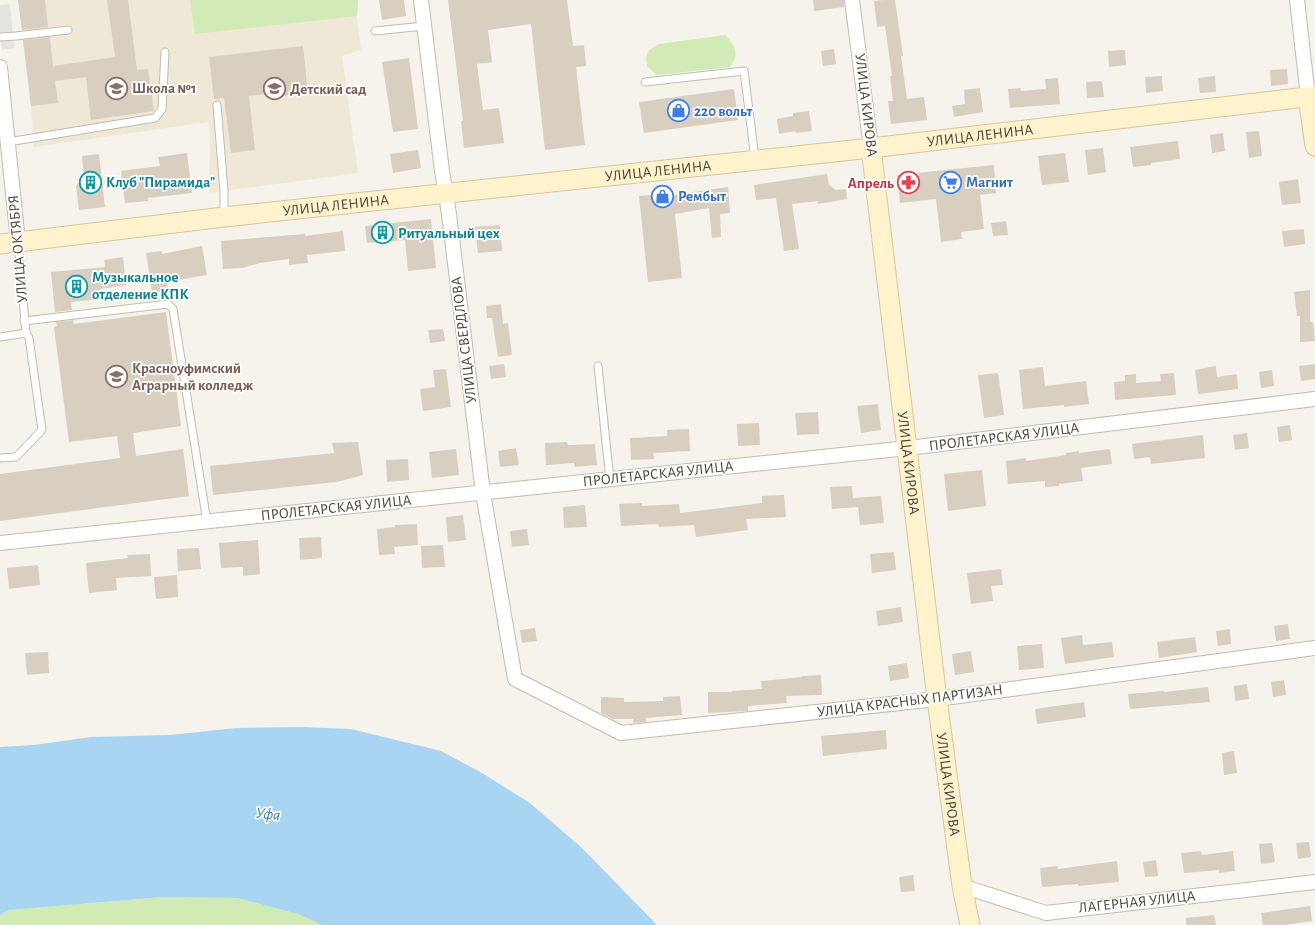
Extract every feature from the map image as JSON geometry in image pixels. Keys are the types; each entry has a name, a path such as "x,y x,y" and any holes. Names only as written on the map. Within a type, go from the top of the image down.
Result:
{"main road":[{"name":"УЛИЦА ЛЕНИНА","path":"9,243 224,216 871,148 1312,97"},
{"path":"1312,97 1315,146"},
{"name":"УЛИЦА КИРОВА","path":"871,148 937,699 962,886 970,925"}],"street":[{"name":"УЛИЦА СВЕРДЛОВА","path":"421,0 483,493 515,679"},
{"name":"УЛИЦА КИРОВА","path":"852,0 871,148"},
{"path":"1297,0 1312,97"},
{"name":"УЛИЦА ОКТЯБРЯ","path":"0,67 3,120 8,142 9,243"},
{"name":"ПРОЛЕТАРСКАЯ УЛИЦА","path":"0,544 908,448 1315,399"},
{"name":"УЛИЦА КРАСНЫХ ПАРТИЗАН","path":"515,679 621,732 937,699 1315,648"},
{"name":"ЛАГЕРНАЯ УЛИЦА","path":"962,886 1046,913 1315,882"}],"lane":[{"path":"375,31 424,26"},
{"path":"0,36 16,36 68,30"},
{"path":"8,142 155,118 162,109 165,52"},
{"path":"645,82 744,71 755,160"},
{"path":"217,105 224,191 224,216"},
{"name":"УЛИЦА ОКТЯБРЯ","path":"0,458 16,457 42,430 29,338 26,334 9,243"},
{"path":"24,321 168,304 173,309 208,522"},
{"path":"0,337 26,334"},
{"path":"598,366 610,480"}],"shaded area":[{"path":"18,0 358,0 357,16 361,50 342,56 358,173 209,193 210,137 208,122 34,147 31,106"},
{"path":"10,4 14,48 2,50 0,5"}],"green space":[{"path":"190,0 358,0 357,16 195,34"},
{"path":"725,35 734,46 735,50 735,58 730,67 657,75 647,66 646,58 649,50 659,44"},
{"path":"163,897 237,898 298,914 322,925 0,925 0,915 9,910"}],"water":[{"name":"Уфа","path":"301,727 351,729 441,751 482,773 530,803 582,848 657,925 322,925 298,914 237,898 163,897 9,910 0,915 0,747 34,745 91,737 170,735 236,728"}],"building":[{"path":"18,0 45,0 48,27 22,30"},
{"path":"107,0 128,0 137,70 148,69 154,111 91,120 86,77 55,81 58,103 31,106 23,40 50,37 53,66 115,57"},
{"path":"379,0 404,0 406,16 382,20"},
{"path":"448,0 567,0 573,46 584,45 586,66 576,67 585,145 545,150 531,24 488,30 492,62 477,64 483,110 499,108 504,143 464,148 461,121 463,121"},
{"path":"813,0 844,0 844,7 814,11"},
{"path":"895,0 903,56 901,56 907,99 924,97 927,120 891,124 888,101 893,101 890,76 892,76 885,26 877,27 874,1"},
{"path":"303,46 308,93 282,96 281,92 249,96 255,150 231,153 224,98 214,99 209,57"},
{"path":"834,49 836,64 823,66 821,51"},
{"path":"1125,50 1126,65 1109,67 1108,51"},
{"path":"409,58 418,129 393,132 382,62"},
{"path":"1287,69 1288,84 1271,86 1270,70"},
{"path":"1162,76 1163,91 1146,93 1145,77"},
{"path":"1215,76 1216,92 1200,93 1198,78"},
{"path":"1058,78 1060,104 1010,108 1008,89 1020,88 1021,91 1046,89 1045,79"},
{"path":"1102,81 1104,97 1087,98 1086,82"},
{"path":"980,88 983,112 954,117 952,106 965,104 964,90"},
{"path":"734,89 738,120 644,133 639,102"},
{"path":"809,111 812,131 796,133 795,131 779,134 777,119 793,116 793,113"},
{"path":"1259,131 1262,156 1249,158 1246,132"},
{"path":"1223,133 1225,151 1212,153 1210,135"},
{"path":"1178,141 1180,159 1133,167 1130,147"},
{"path":"1103,148 1106,172 1088,175 1085,150"},
{"path":"418,150 421,168 393,173 390,154"},
{"path":"187,153 192,193 148,198 148,201 125,203 121,171 160,166 158,157"},
{"path":"1065,153 1069,182 1042,185 1038,156"},
{"name":"Клуб \"Пирамида\"","path":"99,154 105,207 79,210 76,186 84,177 82,156"},
{"path":"994,165 996,193 980,195 984,229 961,232 962,239 941,242 936,199 900,203 897,175"},
{"path":"827,174 829,185 836,190 846,189 847,199 818,204 818,201 792,204 799,249 784,251 776,198 756,200 754,185"},
{"path":"1298,179 1301,203 1282,205 1279,182"},
{"path":"728,187 730,213 720,214 721,237 712,238 709,208 675,214 682,278 648,282 639,196 673,193 673,195"},
{"path":"431,219 436,268 408,271 405,240 367,243 365,226"},
{"path":"1006,221 1008,235 993,236 991,223"},
{"path":"500,225 502,251 478,253 475,227"},
{"path":"1304,229 1305,244 1284,247 1282,231"},
{"path":"343,231 345,251 307,255 308,263 289,265 289,259 260,263 242,268 223,269 221,241 305,234 305,236"},
{"path":"202,246 207,275 167,282 168,291 152,293 146,253 162,251 162,254"},
{"name":"Музыкальное отделение КПК","path":"123,257 126,285 100,289 102,299 71,302 72,310 55,312 51,272 105,267 104,260"},
{"path":"1310,290 1310,322 1313,322 1315,341 1300,342 1300,316 1297,316 1294,292"},
{"path":"501,304 503,324 508,323 512,355 498,357 492,318 487,318 486,306"},
{"name":"Красноуфимский Аграрный колледж","path":"166,312 181,426 133,433 136,456 183,449 189,496 0,521 0,474 120,458 117,436 69,442 54,327 57,326 56,322 73,320 74,324"},
{"path":"443,329 445,341 430,343 428,330"},
{"path":"504,364 506,377 491,379 489,366"},
{"path":"1315,364 1315,379 1301,381 1299,366"},
{"path":"1216,366 1217,377 1237,374 1238,389 1198,394 1195,370"},
{"path":"1043,367 1045,386 1086,381 1089,404 1023,409 1019,370"},
{"path":"446,369 451,407 423,411 420,389 435,387 433,370"},
{"path":"1272,370 1274,386 1261,388 1259,372"},
{"path":"998,373 1004,415 984,418 978,375"},
{"path":"1174,373 1176,395 1115,400 1114,382 1125,381 1125,375 1136,374 1136,383 1161,381 1160,374"},
{"path":"878,404 881,430 861,433 857,406"},
{"path":"818,412 819,434 797,435 795,413"},
{"path":"759,423 760,445 738,446 737,424"},
{"path":"1290,425 1292,440 1279,442 1277,427"},
{"path":"689,429 690,451 653,453 654,459 631,460 630,438 667,436 667,430"},
{"path":"1247,433 1249,448 1235,450 1233,435"},
{"path":"1203,435 1205,458 1151,464 1150,457 1134,459 1132,444"},
{"path":"358,442 363,475 337,482 213,495 210,466 334,453 332,443"},
{"path":"567,442 568,445 595,444 597,465 575,467 574,463 546,465 545,443"},
{"path":"516,448 519,465 500,467 498,451"},
{"path":"456,449 459,475 432,478 429,452"},
{"path":"1110,449 1112,464 1081,468 1083,481 1045,487 1045,481 1008,484 1006,461 1026,458 1026,461 1066,455 1066,453 1079,451 1079,453"},
{"path":"408,459 409,480 387,482 386,460"},
{"path":"982,470 986,506 948,511 944,474"},
{"path":"852,486 853,498 881,496 884,523 860,525 858,507 832,509 830,487"},
{"path":"784,495 786,517 746,519 748,530 696,537 694,525 659,527 658,524 621,526 619,504 642,503 642,506 679,504 680,513 762,503 762,496"},
{"path":"585,505 587,527 564,528 563,507"},
{"path":"463,515 466,540 448,542 446,517"},
{"path":"417,524 418,545 394,547 395,554 379,555 377,529 395,527 395,525"},
{"path":"527,529 529,545 512,547 510,531"},
{"path":"321,537 322,558 300,560 299,538"},
{"path":"258,540 260,574 243,576 243,567 221,568 219,543"},
{"path":"443,545 445,567 422,568 421,546"},
{"path":"199,548 201,569 178,571 177,549"},
{"path":"894,552 896,570 872,573 870,554"},
{"path":"150,554 151,576 116,578 117,590 89,593 86,563 128,558 127,555"},
{"path":"38,565 40,585 9,589 7,568"},
{"path":"1001,569 1003,585 991,586 993,601 971,604 967,573"},
{"path":"177,575 178,597 156,599 154,577"},
{"path":"901,607 903,622 878,626 876,611"},
{"path":"1288,624 1290,639 1276,641 1274,626"},
{"path":"535,628 537,641 522,643 520,630"},
{"path":"1230,629 1231,644 1218,646 1216,631"},
{"path":"1082,635 1083,645 1112,642 1114,657 1065,664 1061,638"},
{"path":"1195,637 1197,652 1159,658 1157,642"},
{"path":"1042,644 1044,668 1019,670 1017,646"},
{"path":"971,651 974,672 955,675 952,654"},
{"path":"48,652 49,673 27,675 25,653"},
{"path":"907,663 909,678 890,681 888,666"},
{"path":"821,675 822,695 786,696 787,703 748,706 748,711 708,713 708,692 732,692 762,689 761,681"},
{"path":"1284,680 1286,695 1273,697 1271,682"},
{"path":"1247,684 1249,699 1235,701 1234,686"},
{"path":"1208,687 1210,702 1130,709 1128,694"},
{"path":"680,696 682,715 646,718 646,722 633,723 633,719 613,719 601,713 601,697 624,698 624,702 663,701 663,697"},
{"path":"1084,702 1086,717 1037,724 1035,709"},
{"path":"886,730 887,749 823,756 821,736"},
{"path":"1234,751 1237,773 1224,775 1222,753"},
{"path":"1309,842 1311,857 1298,859 1296,843"},
{"path":"1272,843 1275,862 1261,864 1259,844"},
{"path":"1201,851 1202,855 1233,851 1235,871 1219,873 1219,870 1184,873 1181,853"},
{"path":"1156,860 1158,876 1145,877 1143,862"},
{"path":"1117,861 1119,882 1078,886 1078,884 1042,887 1040,868 1058,866 1058,869"},
{"path":"913,875 915,891 901,892 899,877"},
{"path":"1310,906 1312,921 1285,925 1263,925 1261,913"},
{"path":"1214,915 1216,925 1186,925 1186,918"}],"place":[{"name":"Школа №1","path":"116,88"},
{"name":"Детский сад","path":"275,89"},
{"name":"220 вольт","path":"679,111"},
{"name":"Клуб \"Пирамида\"","path":"91,182"},
{"name":"Магнит","path":"950,182"},
{"name":"Апрель","path":"909,183"},
{"name":"Рембыт","path":"662,196"},
{"name":"Ритуальный цех","path":"382,233"},
{"name":"Музыкальное отделение КПК","path":"76,286"},
{"name":"Красноуфимский Аграрный колледж","path":"117,377"}]}
